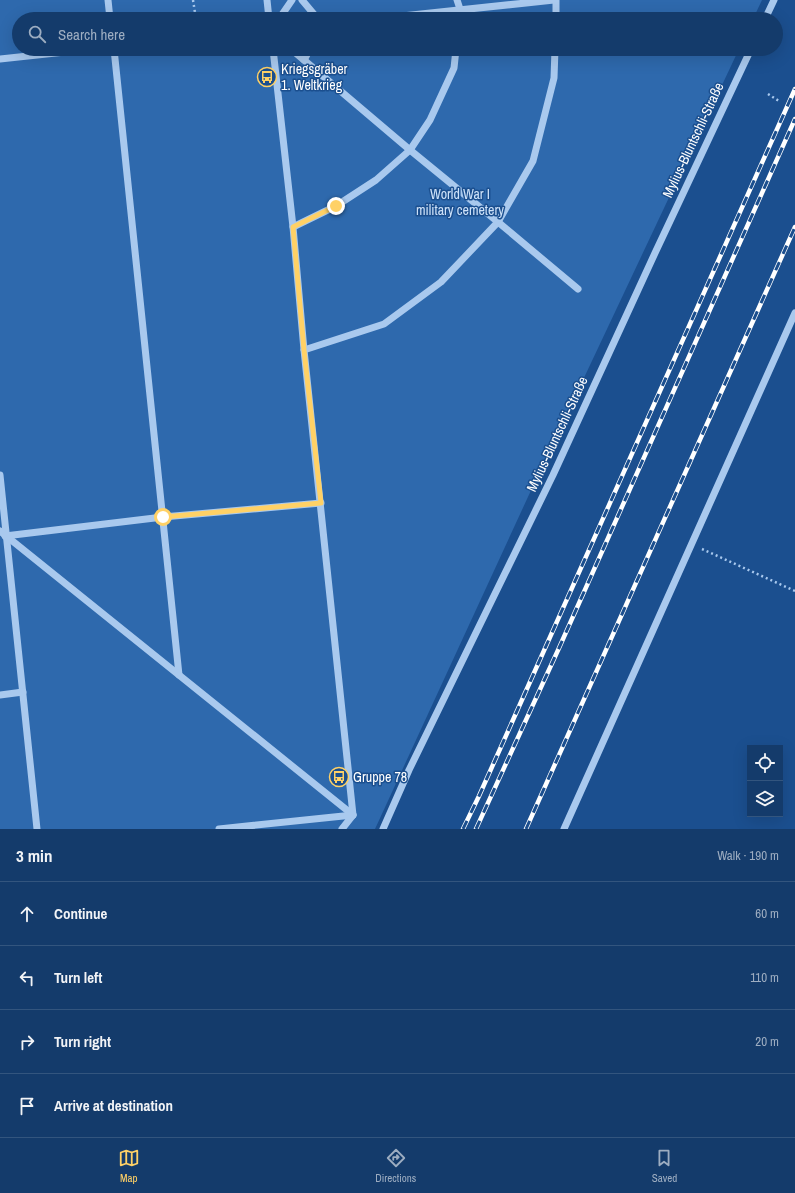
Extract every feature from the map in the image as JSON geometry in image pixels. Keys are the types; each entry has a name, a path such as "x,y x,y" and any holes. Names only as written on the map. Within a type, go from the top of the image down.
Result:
{"street":[{"path":"108,0 109,12"},
{"path":"268,0 269,12"},
{"path":"284,12 292,0"},
{"path":"302,0 312,12"},
{"path":"457,0 460,12"},
{"path":"434,12 555,0 556,12"},
{"path":"768,12 774,0"},
{"path":"0,59 28,56"},
{"path":"115,56 179,675"},
{"path":"273,56 293,227 304,350 353,814 342,829"},
{"path":"299,56 578,289"},
{"path":"304,60 306,56"},
{"path":"293,227 336,206 376,180 410,150 430,120 454,68 455,56"},
{"path":"304,350 384,324 441,282 498,222 533,161 554,78 555,56"},
{"name":"Mylius-Bluntschli-Straße","path":"383,829 409,770 553,475 658,246 748,56"},
{"path":"564,829 795,314"},
{"path":"0,475 3,537 23,692 37,829"},
{"path":"3,537 163,517 321,503"},
{"path":"0,531 3,537 353,814"},
{"path":"0,695 23,692"},
{"path":"219,829 353,814"}],"path":[{"path":"193,0 195,12"},
{"path":"768,94 779,101"},
{"path":"701,550 795,590"}],"green space":[{"name":"World War I military cemetery","path":"0,0 762,0 756,12 12,12 12,56 736,56 533,486 375,829 0,829"}],"railway":[{"path":"463,829 795,89"},
{"path":"476,829 559,648 795,119"},
{"path":"526,829 795,227"}],"place":[{"name":"Kriegsgräber 1. Weltkrieg","path":"267,77"},
{"name":"Gruppe 78","path":"339,777"}],"route":[{"path":"163,517 321,503 304,350 293,227 336,206"}]}
